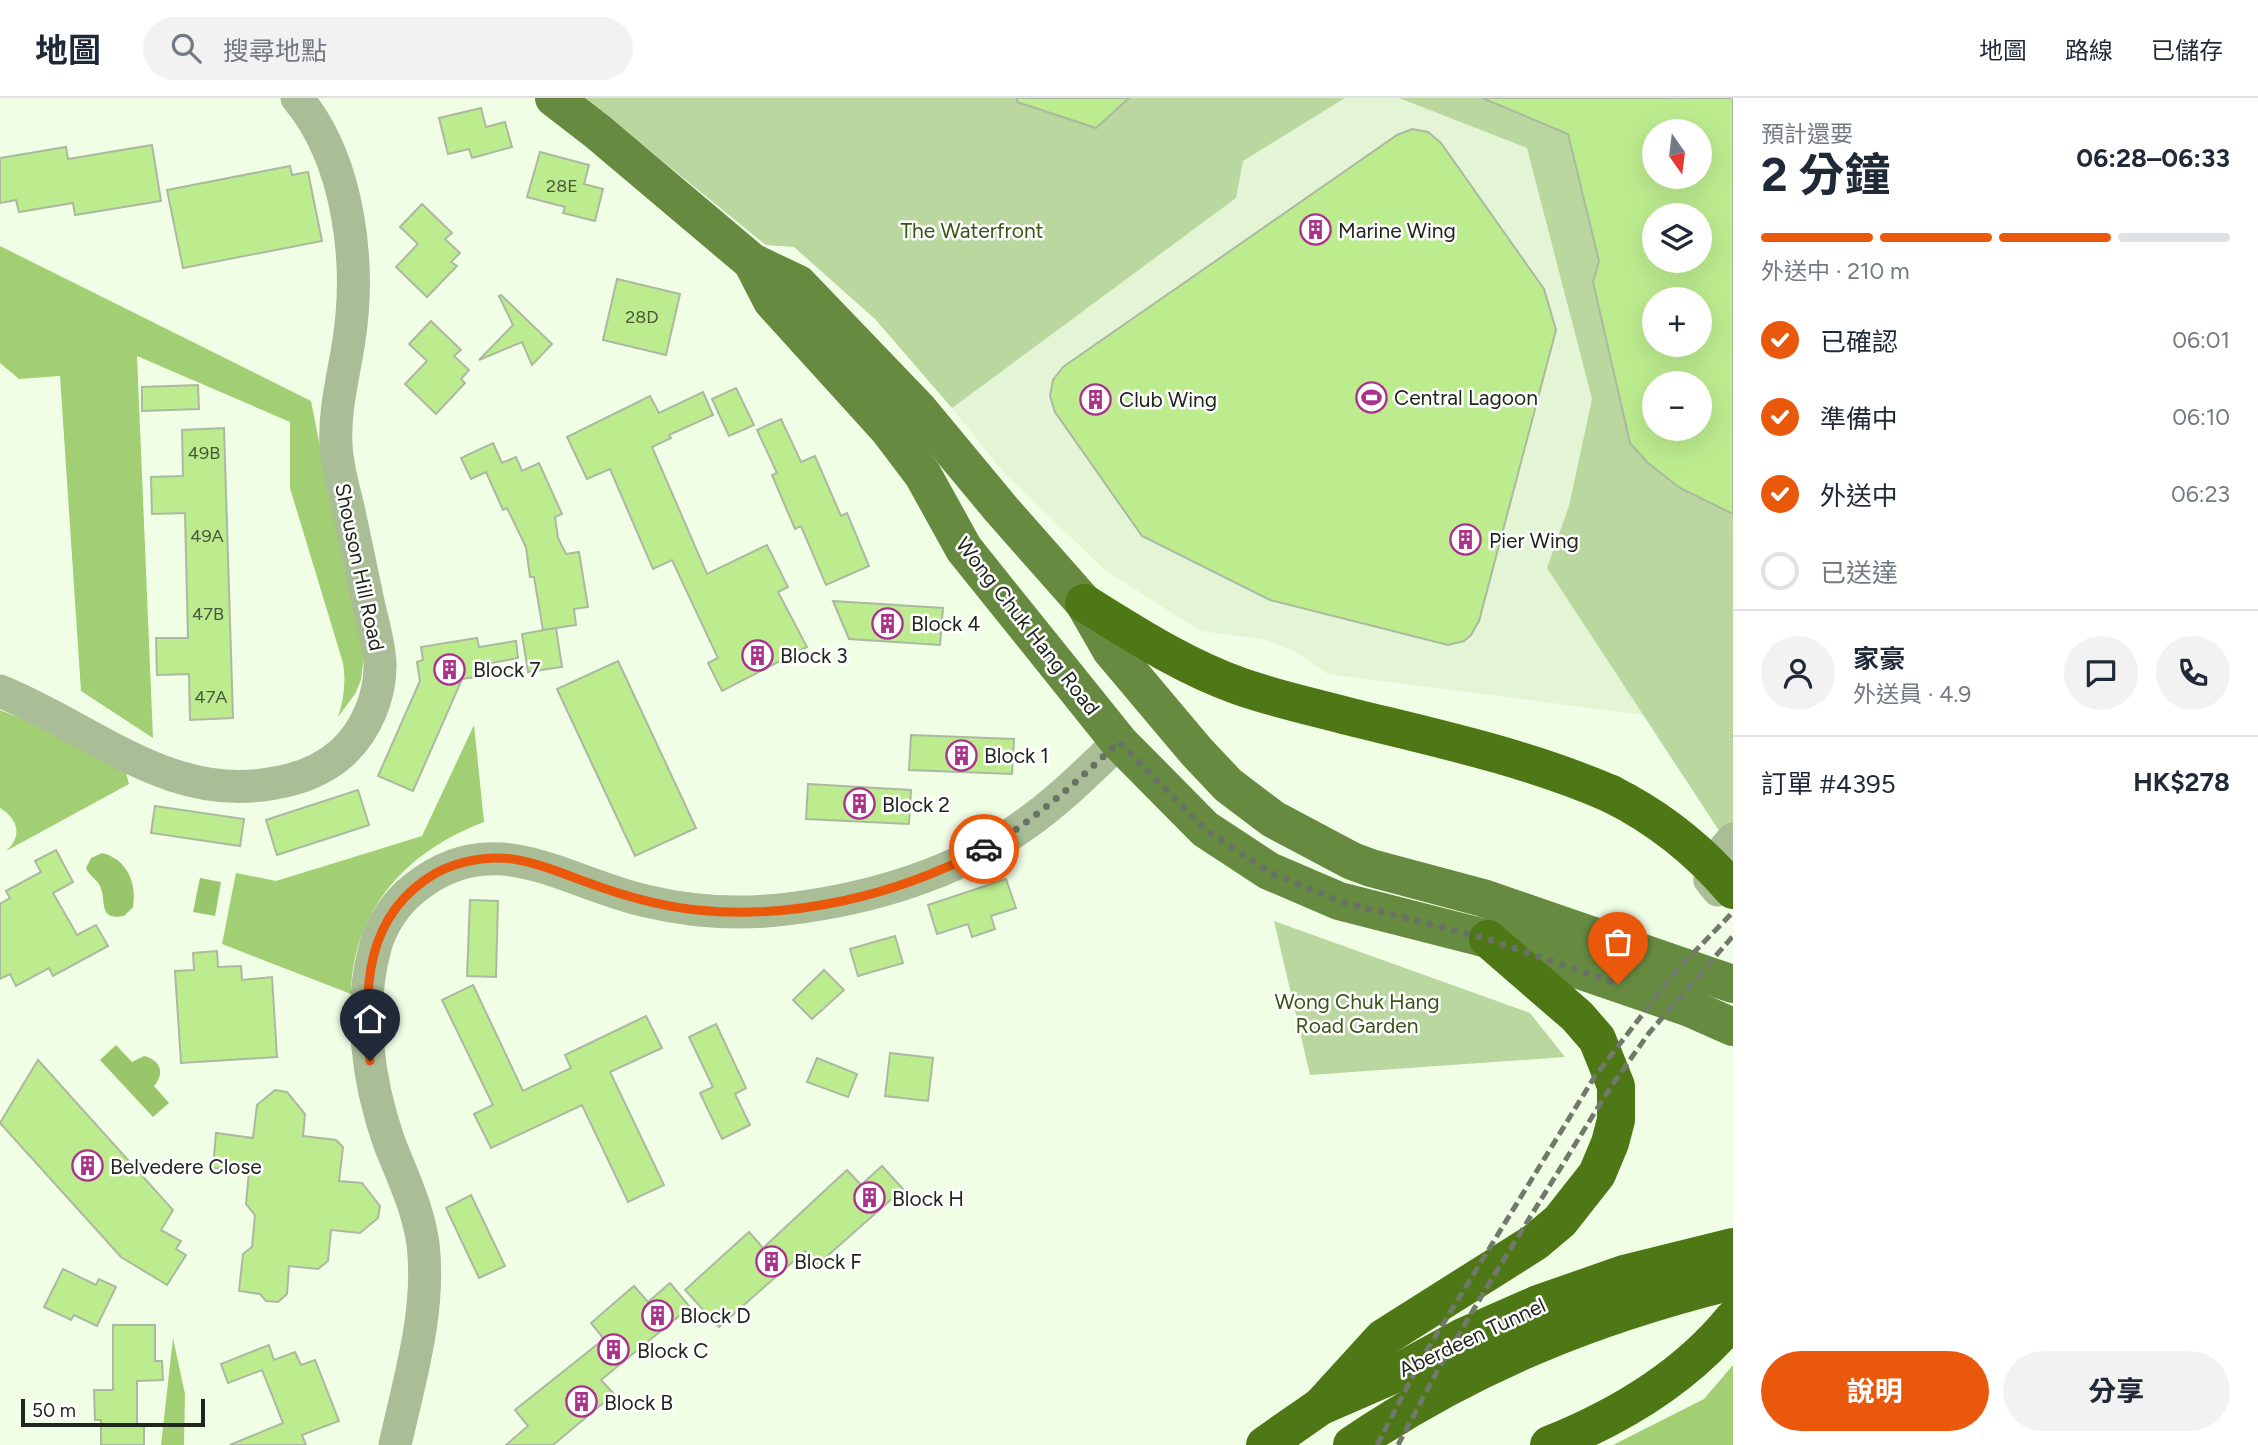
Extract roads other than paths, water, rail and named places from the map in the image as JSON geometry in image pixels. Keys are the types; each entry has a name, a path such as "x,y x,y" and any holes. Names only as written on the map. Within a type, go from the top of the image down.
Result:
{"highway":[{"path":"1084,603 1160,650 1236,685 1275,698 1511,757 1611,794 1668,828 1733,890"},
{"path":"1321,1406 1383,1338 1535,1242 1560,1221 1597,1174 1610,1143 1616,1120 1616,1086 1597,1039 1577,1016 1488,939"},
{"name":"Aberdeen Tunnel","path":"1265,1445 1321,1406 1398,1373 1463,1337 1538,1304 1624,1274 1733,1247"},
{"name":"Aberdeen Tunnel","path":"1352,1445 1413,1405 1519,1351 1573,1329 1634,1309 1733,1281"},
{"path":"1549,1445 1615,1414 1664,1385 1704,1351 1733,1319"}],"main road":[{"name":"Wong Chuk Hang Road","path":"554,98 598,131 752,262 798,284 918,409 1084,603 1111,650 1196,751 1228,785 1273,819 1352,861 1483,898 1733,984"},
{"name":"Wong Chuk Hang Road","path":"752,262 772,301 896,439 923,475 964,549 1119,742 1205,829 1269,872 1339,901 1488,939 1690,1009 1733,1027"},
{"path":"964,549 971,528 986,514 1001,509"},
{"path":"1129,673 1126,718 1119,742 1139,739 1166,742 1196,751"}],"street":[{"name":"Shouson Hill Road","path":"0,691 44,711 153,769 193,783 214,787 257,787 308,774 331,762 345,749 367,718 378,684 378,647 336,447 337,411 351,327 354,253 345,206 329,153 297,98"},
{"path":"395,1445 414,1362 424,1263 414,1203 384,1127 376,1092 370,1061 367,1008 376,942 396,907 409,892 433,875 459,863 497,858 536,864 641,900 697,910 736,912 786,909 863,896 934,873 998,842 1028,823 1119,742"},
{"path":"1733,839 1726,847 1710,880 1733,908"}],"railway":[{"path":"1377,1445 1424,1355 1595,1076 1676,971 1733,912"},
{"path":"1398,1445 1440,1366 1610,1088 1649,1033 1733,936"}],"place":[{"name":"Marine Wing","path":"1315,230"},
{"name":"Central Lagoon","path":"1371,397"},
{"name":"Club Wing","path":"1096,399"},
{"name":"Pier Wing","path":"1466,540"},
{"name":"Block 4","path":"888,623"},
{"name":"Block 3","path":"757,655"},
{"name":"Block 7","path":"450,669"},
{"name":"Block 1","path":"961,755"},
{"name":"Block 2","path":"859,804"},
{"name":"Belvedere Close","path":"87,1166"},
{"name":"Block H","path":"869,1198"},
{"name":"Block F","path":"771,1261"},
{"name":"Block D","path":"657,1315"},
{"name":"Block C","path":"614,1350"},
{"name":"Block B","path":"581,1402"}],"park label":[{"name":"The Waterfront","path":"972,230"},
{"name":"Wong Chuk Hang Road Garden","path":"1357,1013"}]}
